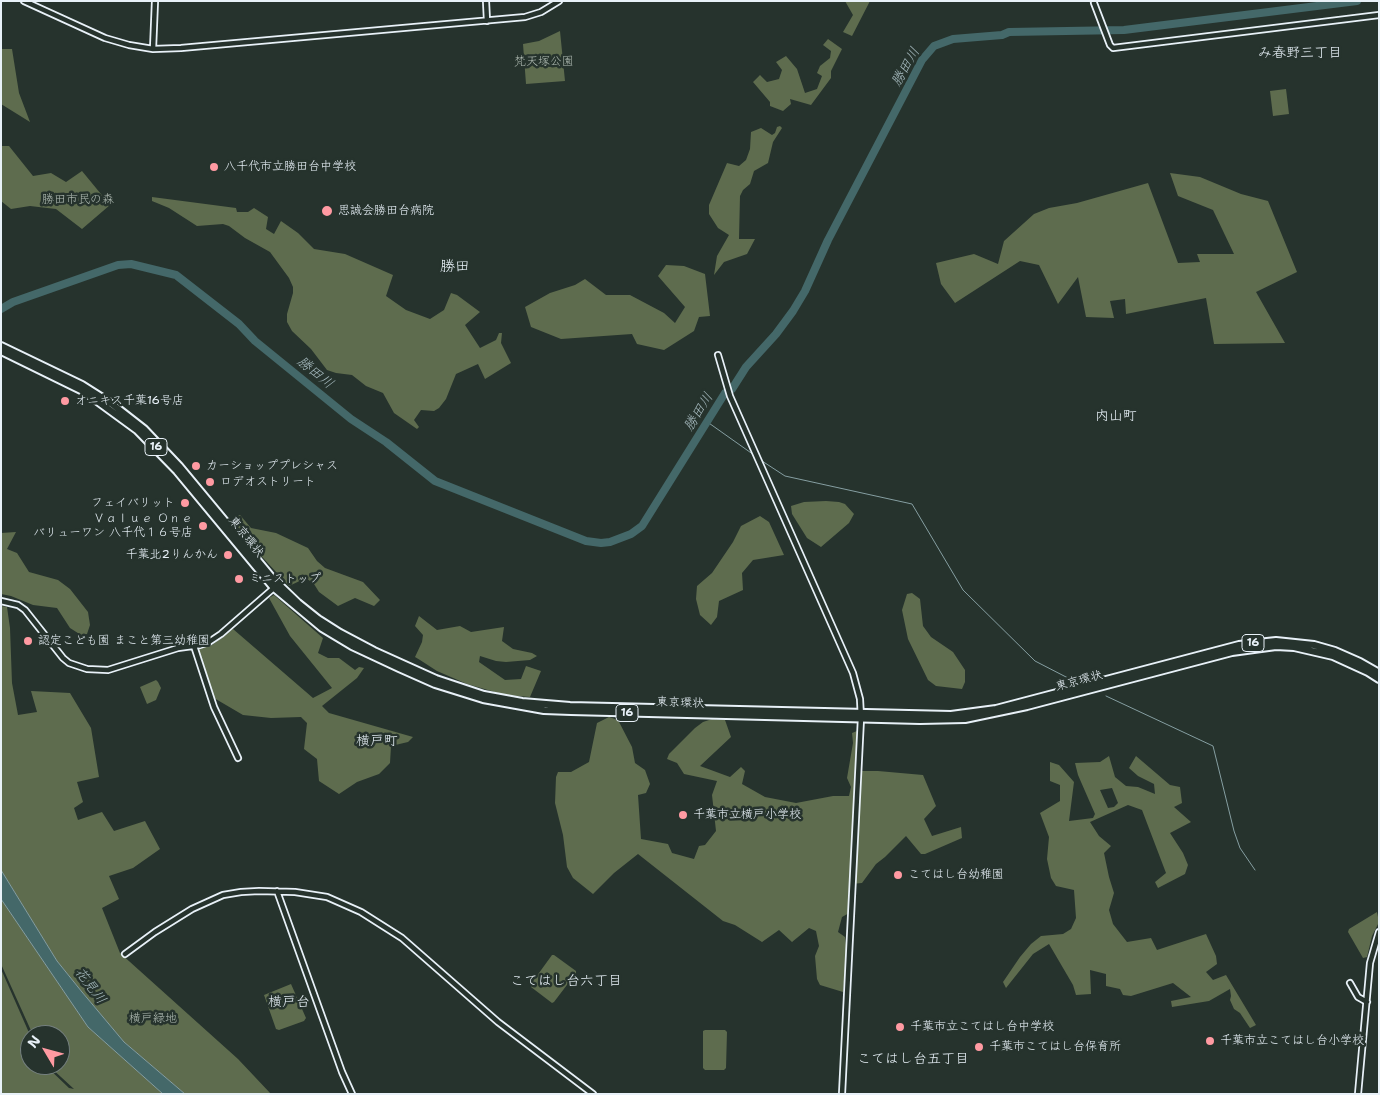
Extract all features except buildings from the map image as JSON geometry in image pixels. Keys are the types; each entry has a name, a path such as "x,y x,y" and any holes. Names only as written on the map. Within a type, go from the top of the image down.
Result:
{"highway":[{"name":"東京環状","path":"1,346 88,388 122,411 144,429 180,466 276,586"},
{"name":"東京環状","path":"1,351 85,392 137,430 177,471 276,586 318,619 356,642 436,679 499,698 545,705 949,720 987,716 1232,652 1260,647 1294,647 1316,651 1352,664 1379,679"},
{"name":"東京環状","path":"861,716 951,715 977,712 1025,702 1233,646 1261,642 1293,642 1314,645 1346,655 1379,673"}],"street":[{"path":"24,1 105,38 153,49 532,16 559,1"},
{"path":"153,49 155,1"},
{"path":"486,1 487,21"},
{"path":"1094,3 1110,45 1113,48 1379,15"},
{"path":"718,355 724,380 853,673 860,699 861,716 842,1094"},
{"path":"1,601 8,602 25,610 63,658 77,667 113,670 178,648 209,642 221,634 276,586"},
{"path":"194,646 214,707 238,758"},
{"path":"277,891 342,1072 352,1094"},
{"path":"125,954 155,932 208,901 241,892 296,892 327,897 360,912 402,938 498,1022 593,1094"},
{"path":"1358,1094 1370,963 1379,932"},
{"path":"1350,983 1358,997 1367,1002"}],"green space":[{"path":"845,1 870,1 852,36 843,32 853,15"},
{"name":"梵天塚公園","path":"560,31 565,81 526,84 523,44 539,41"},
{"path":"828,39 842,49 831,71 831,78 811,105 790,99 791,104 783,111 770,106 770,102 753,82 760,75 767,82 779,79 782,70 776,62 786,56 797,69 805,93 817,89 822,76 817,73 820,66 830,58 831,51 823,45"},
{"path":"1,49 12,49 19,93 30,122 1,104"},
{"path":"1286,89 1289,114 1273,116 1270,91"},
{"path":"780,126 782,128 773,142 768,163 754,171 750,184 743,190 740,196 739,239 755,239 747,254 724,262 714,275 717,256 729,235 718,228 709,214 709,205 727,163 739,166 746,160 750,149 751,132 761,128 772,135 777,127"},
{"name":"勝田市民の森","path":"1,146 9,146 33,176 51,173 66,182 82,171 110,205 82,229 56,209 30,206 11,209 1,201"},
{"path":"1170,173 1200,177 1241,194 1268,201 1297,272 1256,292 1285,343 1214,344 1206,298 1126,314 1125,299 1110,301 1114,318 1086,317 1078,277 1058,304 1039,265 1020,261 955,303 941,284 936,263 974,254 998,264 1004,241 1034,214 1049,208 1077,203 1148,183 1178,263 1200,262 1197,254 1234,254 1213,210 1178,196"},
{"path":"152,197 236,208 237,212 248,212 254,208 268,217 266,229 274,234 281,221 298,233 314,249 345,254 393,275 386,296 406,310 430,319 444,310 451,293 457,295 480,312 465,325 480,348 496,340 499,333 502,333 501,343 511,363 485,379 478,364 456,374 446,399 439,408 434,411 421,410 414,420 419,427 417,429 394,413 383,393 366,386 352,375 327,370 311,349 292,331 287,322 287,314 293,287 289,278 270,252 245,238 229,226 223,224 197,226 169,208 152,201"},
{"path":"666,265 684,266 705,274 710,316 699,317 694,331 664,350 637,344 632,334 561,339 531,327 525,307 550,293 575,285 585,279 606,295 630,295 664,313 675,323 685,307 658,276"},
{"path":"826,501 845,504 854,514 849,523 821,547 807,538 792,514 791,506 804,502"},
{"path":"240,515 251,528 276,533 308,548 317,561 325,568 363,582 380,600 374,606 355,598 338,606 319,592 314,584 306,578 289,586 252,546 232,519"},
{"path":"760,516 769,522 784,555 753,560 742,573 743,590 719,601 717,617 711,625 700,615 696,599 697,586 712,573 733,542 741,526"},
{"path":"16,532 7,549 17,553 29,572 58,580 70,589 88,612 90,625 87,634 81,635 70,628 57,608 33,605 1,594 1,533"},
{"path":"912,593 920,599 923,626 931,637 953,652 965,670 965,682 962,689 936,686 928,680 908,639 902,610 907,594"},
{"path":"274,595 323,638 318,653 328,658 339,658 355,670 359,667 364,668 357,678 322,706 329,713 413,737 408,742 391,746 390,763 379,774 357,782 339,794 319,781 317,759 304,749 307,723 301,717 271,718 243,715 214,698 198,649 212,645 233,629 313,698 332,688 290,636 269,598"},
{"name":"横戸緑地","path":"1,606 7,607 10,628 12,683 18,715 37,712 31,691 70,693 91,728 99,777 77,782 83,802 74,808 78,820 102,812 114,831 145,821 160,849 133,868 109,876 119,899 102,908 120,953 238,1059 271,1094 185,1094 124,1042 82,992 57,961 1,870"},
{"path":"419,616 437,630 460,626 471,632 504,627 502,641 513,649 537,656 530,660 506,662 480,656 479,662 505,680 521,679 526,666 541,671 530,697 505,695 467,684 437,671 415,657 423,635 415,626"},
{"path":"156,680 161,688 156,700 147,704 140,687"},
{"path":"609,717 618,720 632,747 635,763 645,770 650,784 646,793 638,795 641,839 668,844 672,853 694,859 699,846 705,845 716,831 712,795 717,781 684,774 677,763 667,759 669,754 695,728 703,722 712,719 725,720 731,737 700,766 730,777 741,767 745,771 742,784 765,797 796,803 833,796 849,796 851,787 847,778 853,743 852,733 857,731 855,771 923,775 936,806 924,819 932,836 961,827 962,838 921,854 906,836 876,864 862,883 851,884 851,912 842,917 838,932 845,937 847,952 843,992 820,985 817,979 815,956 819,946 816,931 809,928 792,942 779,930 762,942 735,925 723,921 638,854 614,873 593,894 573,878 567,867 563,835 555,803 556,777 558,772 571,772 589,762 597,723"},
{"path":"1109,756 1115,777 1126,786 1138,787 1155,794 1154,784 1138,776 1129,768 1136,756 1170,785 1180,787 1182,803 1174,807 1191,822 1170,833 1183,853 1188,865 1185,874 1158,888 1155,882 1166,873 1142,810 1128,805 1090,822 1099,836 1111,846 1104,853 1114,893 1109,910 1113,924 1127,942 1151,938 1157,950 1206,934 1216,956 1217,964 1206,972 1213,980 1226,975 1256,1025 1250,1028 1240,1013 1234,1009 1230,1000 1230,989 1209,1001 1172,1007 1171,1001 1191,997 1173,983 1131,996 1123,995 1120,989 1106,986 1106,974 1090,970 1091,994 1076,995 1073,985 1049,944 1033,954 1006,988 1003,982 1031,944 1041,936 1063,934 1071,929 1076,918 1074,890 1056,886 1051,878 1047,859 1049,837 1040,813 1060,801 1060,785 1050,781 1050,762 1059,765 1074,782 1069,821 1093,818 1095,814 1078,775 1075,763 1100,762","holes":["1112,788 1118,803 1114,807 1108,808 1100,790"]},
{"path":"1,899 88,1027 163,1094 1,1094 1,969 26,1025 20,1025 20,1075 55,1075 69,1088 74,1089 59,1075 70,1075 70,1025 28,1025 1,964"},
{"path":"1377,912 1379,922 1372,936 1367,957 1363,958 1348,932 1349,929"},
{"path":"552,955 576,971 576,973 552,1003 531,987 531,984"},
{"path":"291,984 306,1018 304,1021 279,1030 276,1029 264,995"},
{"path":"725,1030 727,1032 726,1068 724,1070 705,1070 703,1068 703,1031"}],"water":[{"path":"1,870 57,961 82,992 124,1042 185,1094 163,1094 88,1027 1,899"}],"waterway":[{"name":"勝田川","path":"1,309 13,302 118,265 131,264 176,275 239,324 255,341 351,419 386,442 435,481 586,541 610,542 631,534 642,526 725,393 732,389 746,367 776,334 793,311 805,291 828,240 922,60 934,46 953,39 1002,35 1009,32 1124,30 1357,1"},
{"path":"706,421 754,455"},
{"path":"759,459 785,476 912,504 963,590 1035,661 1068,678"},
{"path":"1106,696 1213,746 1234,831 1240,848 1255,870"}],"place":[{"name":"八千代市立勝田台中学校","path":"214,167"},
{"name":"思誠会勝田台病院","path":"327,211"},
{"name":"オニキス千葉16号店","path":"65,401"},
{"name":"カーショッププレシャス","path":"196,466"},
{"name":"ロデオストリート","path":"210,482"},
{"name":"フェイバリット","path":"185,503"},
{"name":"Ｖａｌｕｅ Ｏｎｅ バリューワン 八千代１６号店","path":"203,526"},
{"name":"千葉北2りんかん","path":"228,555"},
{"name":"ミニストップ","path":"239,579"},
{"name":"認定こども園 まこと第三幼稚園","path":"28,641"},
{"name":"千葉市立横戸小学校","path":"683,815"},
{"name":"こてはし台幼稚園","path":"898,875"},
{"name":"千葉市立こてはし台中学校","path":"900,1027"},
{"name":"千葉市立こてはし台小学校","path":"1210,1041"},
{"name":"千葉市こてはし台保育所","path":"979,1047"}],"district":[{"name":"み春野三丁目","path":"1300,53"},
{"name":"勝田","path":"455,267"},
{"name":"内山町","path":"1116,416"},
{"name":"横戸町","path":"377,741"},
{"name":"こてはし台六丁目","path":"566,981"},
{"name":"横戸台","path":"289,1002"},
{"name":"こてはし台五丁目","path":"913,1059"}],"water label":[{"name":"花見川","path":"90,986"}]}
